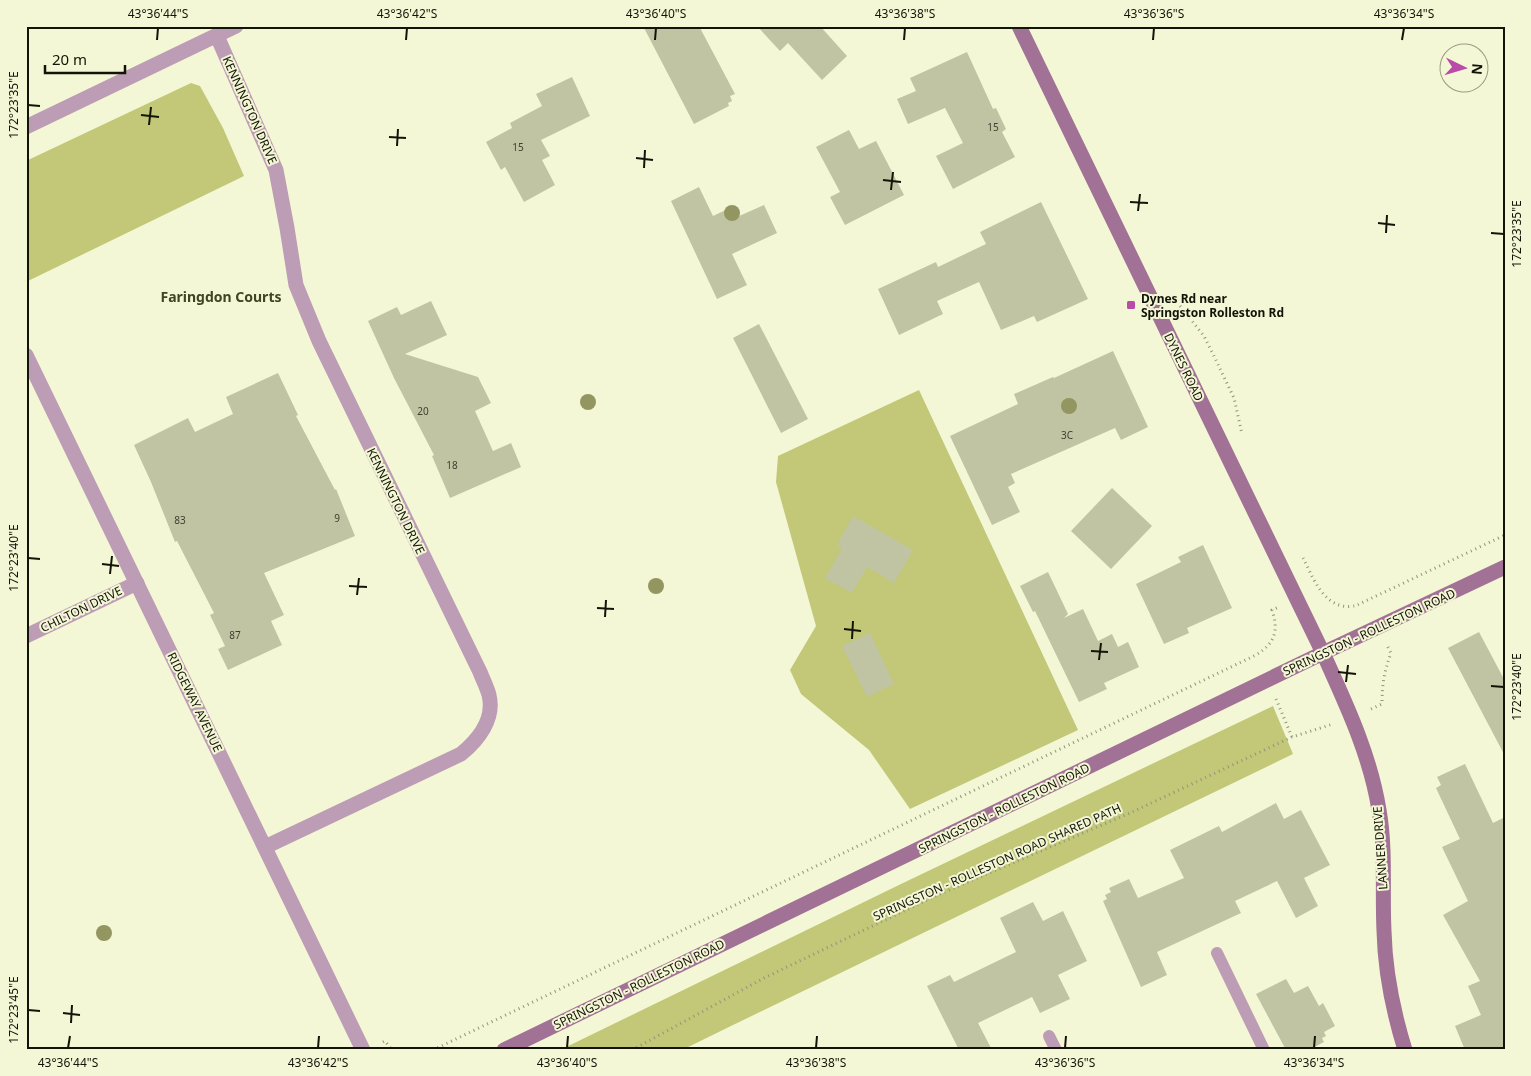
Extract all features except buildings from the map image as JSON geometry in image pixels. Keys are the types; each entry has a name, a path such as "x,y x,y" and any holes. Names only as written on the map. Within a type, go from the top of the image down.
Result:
{"main road":[{"name":"DYNES ROAD","path":"1019,26 1322,653"},
{"name":"SPRINGSTON - ROLLESTON ROAD","path":"504,1050 1322,653 1505,567"},
{"name":"LANNER DRIVE","path":"1322,653 1356,727 1365,752 1379,810 1382,840 1386,963 1398,1027 1405,1050"}],"street":[{"path":"26,127 236,26"},
{"name":"KENNINGTON DRIVE","path":"217,36 276,170 288,228 296,285 319,341 480,672 490,697 486,723 480,736 461,754 265,847"},
{"name":"RIDGEWAY AVENUE","path":"26,355 265,847 370,1047"},
{"name":"CHILTON DRIVE","path":"26,636 137,583"}],"lane":[{"path":"1217,953 1264,1050"},
{"path":"1049,1036 1056,1050"}],"path":[{"path":"1366,601 1505,535"},
{"path":"433,1050 1256,655 1266,649 1273,639 1276,627 1272,610 1275,608"},
{"path":"1382,704 1384,670 1391,653"},
{"path":"1256,655 1259,660"},
{"path":"1277,701 1292,737"},
{"name":"SPRINGSTON - ROLLESTON ROAD SHARED PATH","path":"632,1050 764,978 933,897 1130,814 1292,737 1321,729"},
{"path":"370,1047 385,1040 392,1050"}],"green space":[{"path":"191,83 200,86 223,128 244,176 28,281 26,274 26,161"},
{"path":"919,390 1078,730 910,809 869,750 801,694 790,670 816,626 776,482 778,456"},
{"path":"1273,706 1293,754 682,1050 560,1050 901,884"}],"place":[{"name":"Dynes Rd near Springston Rolleston Rd","path":"1131,305"}],"district":[{"name":"Faringdon Courts","path":"221,296"}]}
